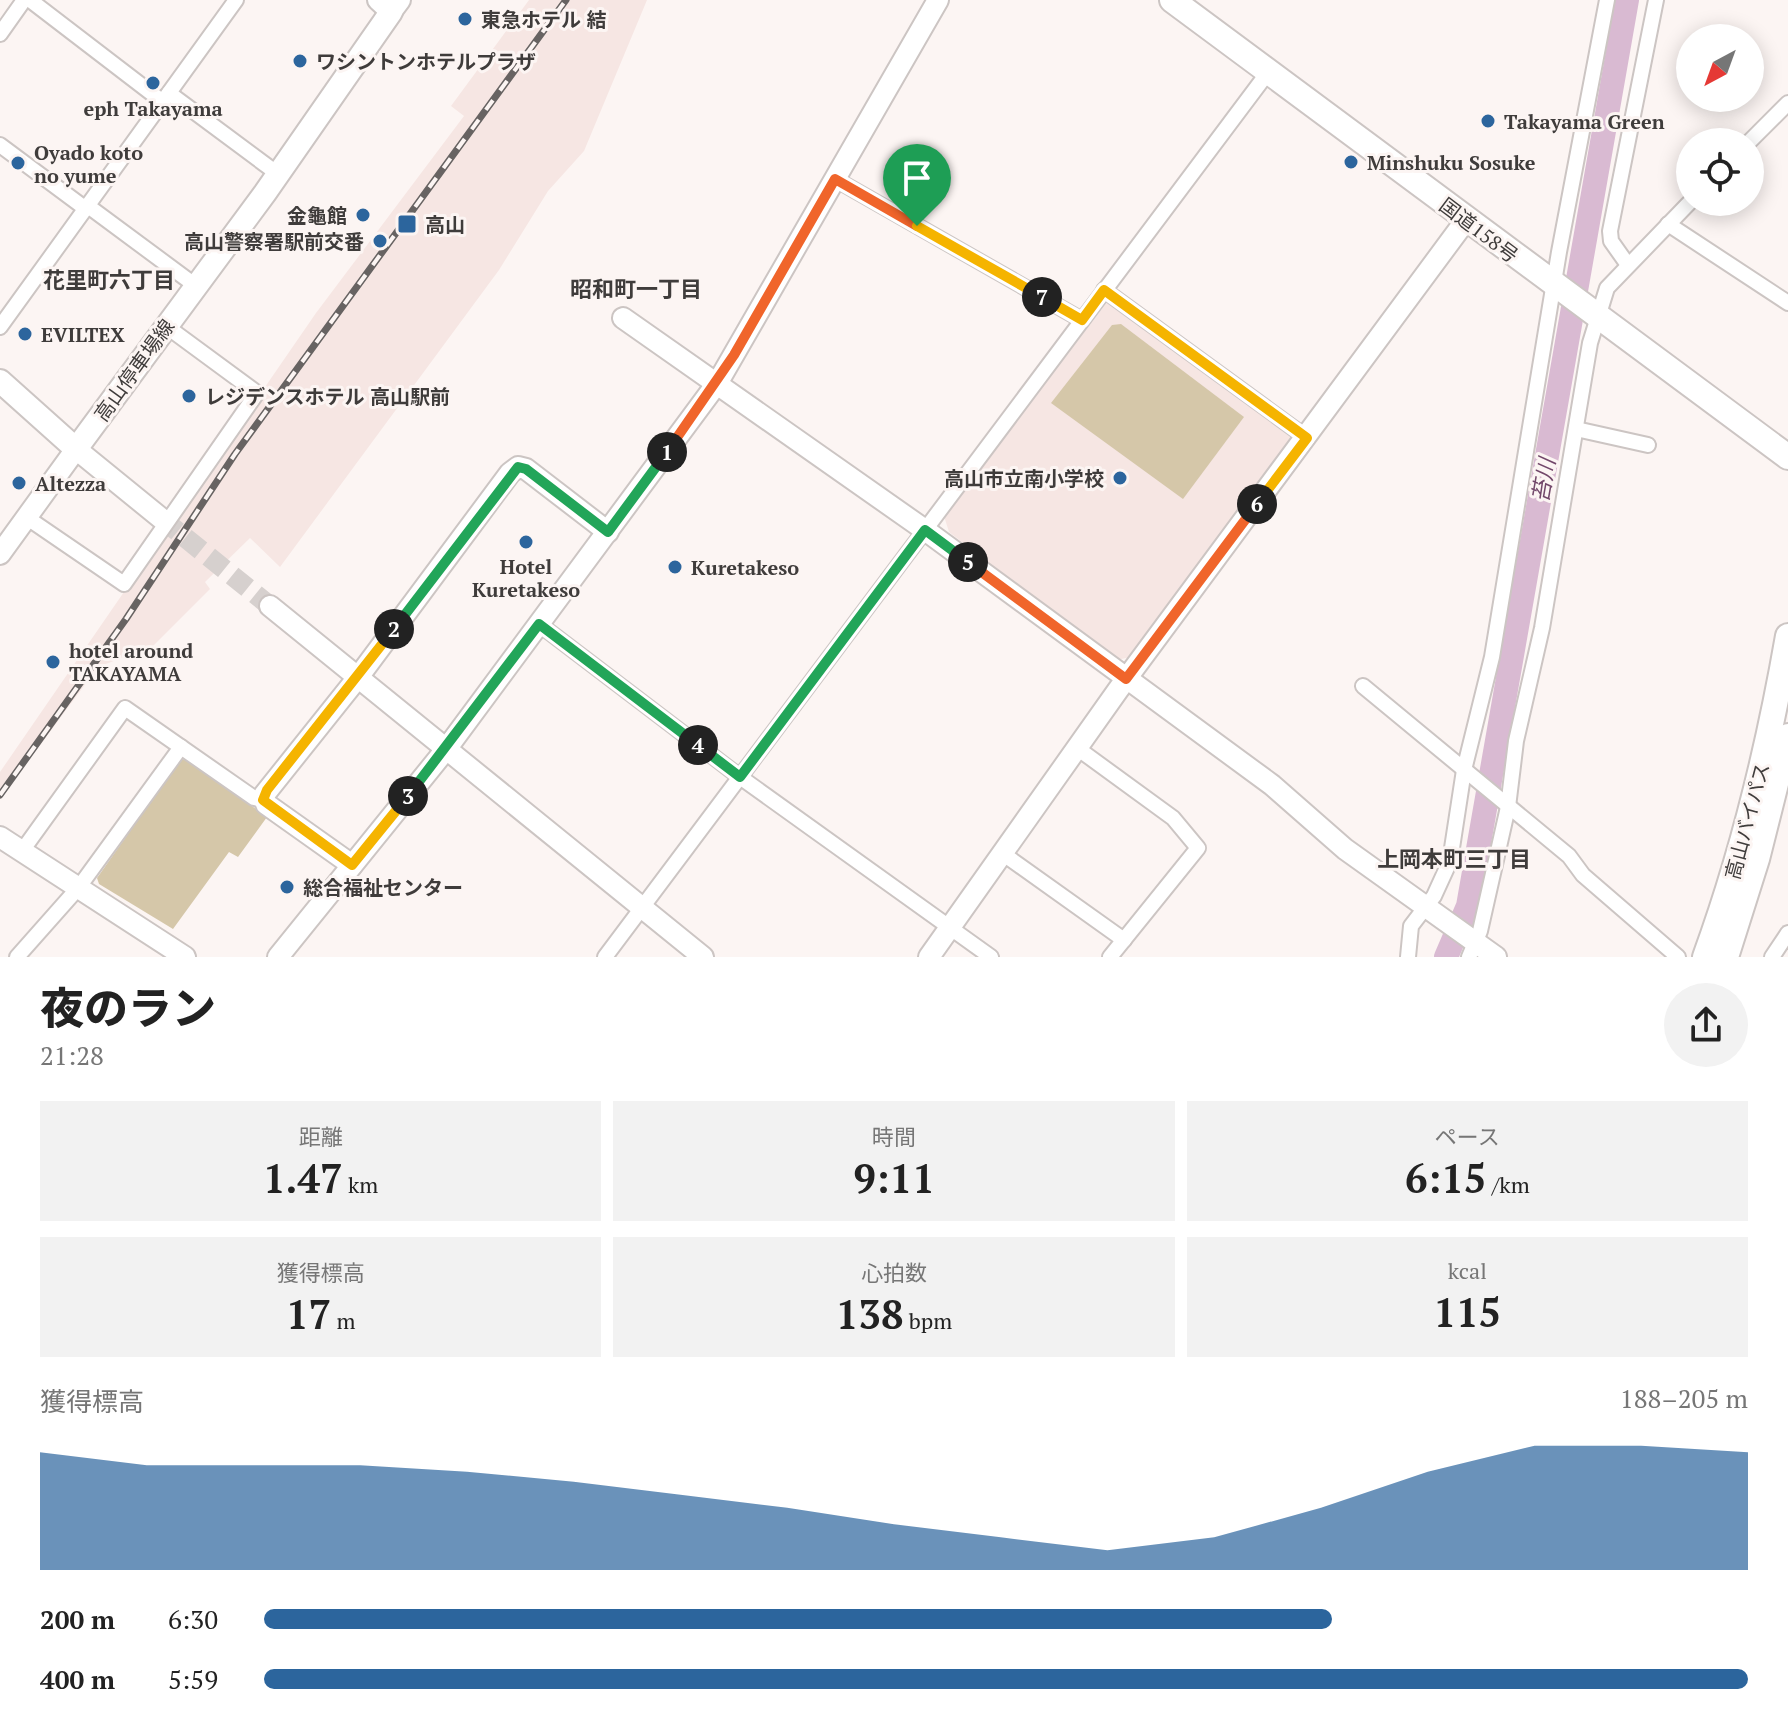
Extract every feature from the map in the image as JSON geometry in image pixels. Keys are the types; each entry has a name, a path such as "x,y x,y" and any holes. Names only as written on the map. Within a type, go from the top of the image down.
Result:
{"highway":[{"name":"国道158号","path":"1172,0 1788,457"},
{"name":"高山バイパス","path":"1705,957 1752,806 1774,716 1788,636"},
{"name":"高山バイパス","path":"1726,957 1757,859 1788,736"}],"main road":[{"name":"高山停車場線","path":"76,449 278,174 390,4"},
{"path":"0,381 76,449"}],"street":[{"path":"0,34 27,0 278,174"},
{"path":"0,327 236,0"},
{"path":"278,957 447,748 718,382 938,0"},
{"path":"1408,957 1411,926 1430,909 1450,861 1492,657 1607,0"},
{"path":"1628,265 1611,241 1610,231 1656,0"},
{"path":"605,957 1269,71"},
{"path":"1763,128 1788,103"},
{"path":"0,145 196,286"},
{"path":"835,179 1082,320"},
{"path":"1472,946 1506,805 1516,741 1542,628 1595,315 1607,288 1676,216"},
{"path":"929,957 1126,679 1466,220"},
{"path":"1668,224 1788,303"},
{"path":"1104,290 1307,438"},
{"path":"623,318 925,530 1272,785 1345,849 1430,909 1472,946 1496,957"},
{"path":"26,517 124,584 257,393 166,326"},
{"path":"1576,429 1648,445"},
{"path":"0,554 76,449 162,519"},
{"path":"263,800 267,790 359,676 518,467 526,469 608,532"},
{"path":"270,606 703,957"},
{"path":"539,624 740,777 991,957"},
{"path":"1363,686 1569,856 1583,875 1678,957"},
{"path":"22,851 125,708 254,798 263,800 352,865"},
{"path":"17,957 79,887 181,747"},
{"path":"1077,748 1173,818 1198,848 1110,957"},
{"path":"0,837 185,957"},
{"path":"1002,853 1124,940"},
{"path":"1772,957 1788,933"}],"shaded area":[{"path":"529,0 647,0 584,151 548,191 499,270 280,567 250,538 205,582 210,589 153,646 98,667 0,799 0,772 316,313 464,116 451,106"},
{"name":"高山市立南小学校","path":"1108,301 1294,435 1294,440 1131,657 1116,660 949,532 944,516"},
{"path":"1121,324 1244,417 1183,499 1051,403 1112,325"},
{"path":"187,759 267,817 238,857 229,852 173,929 99,884 97,878 180,760"}],"waterway":[{"name":"苔川","path":"1446,957 1468,906 1627,0"}],"tunnel":[{"path":"162,519 270,606"}],"railway":[{"path":"0,795 126,619 235,454 566,0"}],"place":[{"name":"東急ホテル 結","path":"465,19"},
{"name":"ワシントンホテルプラザ","path":"300,61"},
{"name":"eph Takayama","path":"153,83"},
{"name":"Takayama Green","path":"1488,121"},
{"name":"Minshuku Sosuke","path":"1351,162"},
{"name":"Oyado koto no yume","path":"18,163"},
{"name":"金龜館","path":"363,215"},
{"name":"高山","path":"407,224"},
{"name":"高山警察署駅前交番","path":"380,241"},
{"name":"EVILTEX","path":"25,334"},
{"name":"レジデンスホテル 高山駅前","path":"189,396"},
{"name":"高山市立南小学校","path":"1120,478"},
{"name":"Altezza","path":"19,483"},
{"name":"Hotel Kuretakeso","path":"526,542"},
{"name":"Kuretakeso","path":"675,567"},
{"name":"hotel around TAKAYAMA","path":"53,662"},
{"name":"総合福祉センター","path":"287,887"}],"district":[{"name":"花里町六丁目","path":"109,279"},
{"name":"昭和町一丁目","path":"636,288"},
{"name":"上岡本町三丁目","path":"1454,858"}],"route":[{"path":"835,179 917,226 1082,320 1104,290 1307,438 1126,679 925,530 740,777 539,624 447,748 352,865 266,804 263,800 267,790 349,689 510,473 518,467 526,469 608,532 718,382 835,179"}]}
